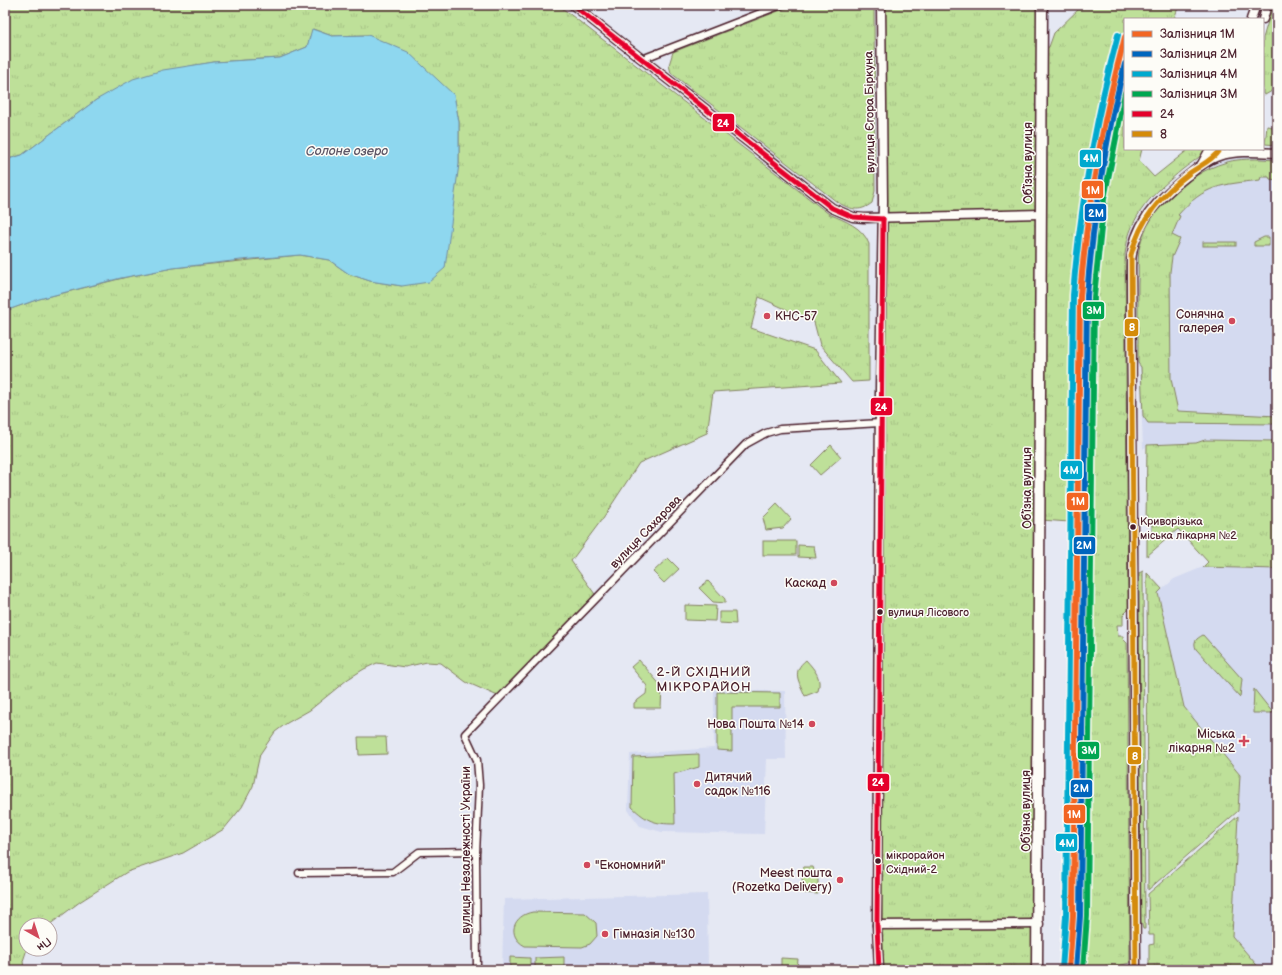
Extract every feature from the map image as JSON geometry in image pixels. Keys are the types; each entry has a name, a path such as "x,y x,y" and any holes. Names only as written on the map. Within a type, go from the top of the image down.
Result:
{"main road":[{"name":"Обʼїзна вулиця","path":"1037,970 1042,5"}],"street":[{"path":"573,5 832,208 853,217 883,219 1040,214"},
{"path":"642,59 781,5"},
{"name":"вулиця Єгора Біркуна","path":"880,423 883,219 881,5"},
{"path":"1251,18 1256,5"},
{"path":"1263,18 1267,5"},
{"path":"1202,165 1210,150"},
{"path":"1216,157 1220,150"},
{"path":"1246,150 1253,153"},
{"path":"1136,970 1131,255 1136,235 1149,210 1164,194 1202,165 1216,157 1233,152 1277,153"},
{"path":"879,970 877,925 880,423"},
{"name":"вулиця Сахарова","path":"465,734 746,444 766,433 780,429 880,423"},
{"name":"вулиця Незалежності України","path":"465,734 477,760 479,785 476,851 477,970"},
{"path":"299,873 393,872 420,852 476,851"},
{"path":"877,925 1038,924"}],"shaded area":[{"path":"1246,157 1277,158 1277,441 1205,440 1196,443 1148,445 1143,449 1140,368 1137,365 1137,256 1141,237 1155,210 1171,194 1195,175 1222,161"},
{"path":"1076,297 1084,522 1079,970 1061,970 1065,933 1070,917"},
{"name":"Міська лікарня №2","path":"1203,567 1277,569 1277,970 1261,970 1232,936 1240,775 1184,707 1158,593 1174,579"},
{"name":"Дитячий садок №116","path":"714,690 785,691 786,759 767,759 764,834 662,832 640,826 628,810 630,754 714,748"},
{"name":"Гімназія №130","path":"707,894 708,970 502,970 504,899"}],"green space":[{"path":"5,5 558,5 829,214 853,225 862,233 869,244 869,381 852,382 820,345 814,322 759,297 751,328 815,350 841,383 713,392 707,433 639,463 603,518 571,561 597,597 500,697 466,682 441,663 427,662 405,667 377,663 364,669 348,679 310,710 287,723 275,732 260,754 253,786 242,807 224,829 183,853 127,872 81,901 58,918 58,917 18,917 18,957 24,957 23,961 24,970 5,970 5,311 39,299 127,277 173,268 300,255 329,260 349,274 370,281 402,286 459,164 459,122 454,95 368,35 332,36 313,29 307,47 280,58 214,62 157,72 96,100 22,155 5,160"},
{"path":"794,5 874,5 875,191 872,203 863,208 854,209 837,202 671,73 669,65 673,52"},
{"path":"881,5 1042,5 1041,49 1049,47 1054,33 1083,5 1179,5 1174,18 1124,18 1124,150 1142,150 1139,161 1154,177 1188,150 1205,150 1162,187 1145,206 1132,227 1125,254 1128,610 1123,615 1123,625 1117,625 1118,636 1123,636 1123,639 1127,643 1130,963 1109,968 1079,968 1084,523 1041,520 1037,970 879,970"},
{"path":"1273,5 1277,5 1277,76 1272,91 1265,95 1264,94 1264,35"},
{"path":"1267,126 1277,128 1277,145 1265,144"},
{"path":"1260,159 1277,160 1277,180 1270,179 1269,177 1261,177 1260,180 1235,183 1215,188 1197,197 1178,215 1180,216 1172,235 1180,239 1172,257 1170,272 1171,379 1178,411 1277,416 1277,424 1148,423 1143,416 1141,367 1138,363 1138,259 1144,232 1161,206 1184,184 1197,175 1228,162"},
{"path":"1264,237 1269,237 1269,246 1254,246 1254,242"},
{"path":"1203,242 1236,242 1236,246 1203,246"},
{"path":"1205,440 1277,441 1277,569 1203,567 1208,562 1178,529 1147,556 1147,534 1152,534 1152,524 1146,524 1147,445 1196,443"},
{"path":"831,445 841,457 820,475 811,465"},
{"path":"777,504 791,519 783,528 766,530 763,518"},
{"path":"763,541 796,541 796,555 763,555"},
{"path":"798,545 814,546 816,558 798,557"},
{"path":"668,558 679,569 664,583 653,572"},
{"path":"1143,571 1145,929 1143,929 1141,921 1139,573"},
{"path":"1147,573 1162,589 1158,593 1184,707 1240,775 1238,811 1148,890"},
{"path":"708,581 725,599 725,603 713,602 699,588"},
{"path":"685,605 716,606 715,621 685,620"},
{"path":"719,612 735,612 736,624 719,623"},
{"path":"1203,635 1242,679 1240,697 1196,649 1196,640"},
{"path":"639,660 662,687 661,708 634,708 634,703 646,694 647,686 631,667"},
{"path":"806,660 817,674 819,686 818,691 805,696 799,681 798,673 801,664"},
{"path":"1254,689 1273,713 1253,713"},
{"path":"717,692 780,693 780,707 732,707 732,751 717,750"},
{"path":"358,737 386,737 387,754 359,755"},
{"path":"699,754 699,767 674,774 675,824 651,821 642,816 632,807 633,757"},
{"path":"1238,816 1232,936 1261,970 1149,970 1149,945 1154,944 1154,935 1149,935 1148,894"},
{"path":"804,867 813,867 818,880 818,894 804,893 801,871"},
{"path":"533,912 585,913 596,923 597,936 590,944 582,947 525,946 515,937 514,926 521,917"},
{"path":"510,957 530,958 530,970 510,970"},
{"path":"564,957 564,970 535,970 535,958"},
{"path":"781,958 798,959 797,970 781,970"}],"water":[{"name":"Солоне озеро","path":"312,29 332,36 368,35 408,52 454,95 459,122 459,164 445,268 429,282 402,286 370,281 349,274 329,260 300,255 241,260 173,268 121,278 39,299 5,311 5,160 22,155 96,100 133,79 163,70 214,62 280,58 307,47"}],"rail line":[{"name":"4М","path":"1062,969 1066,916 1073,295 1084,197 1102,100 1118,35"},
{"name":"1М","path":"1069,970 1073,916 1080,296 1096,165 1109,101 1124,41"},
{"name":"2М","path":"1076,970 1080,916 1087,296 1096,208 1111,121 1124,68"},
{"name":"3М","path":"1083,970 1087,916 1094,297 1104,199 1124,98"}],"transit line":[{"name":"24","path":"573,5 832,208 853,217 883,219"},
{"name":"8","path":"1136,970 1131,255 1140,230 1146,219 1162,198 1180,180 1210,159 1219,150"},
{"name":"24","path":"879,970 877,925 883,219"}],"place":[{"name":"КНС-57","path":"767,316"},
{"name":"Сонячна галерея","path":"1232,321"},
{"name":"Криворізька міська лікарня №2","path":"1133,527"},
{"name":"Каскад","path":"834,583"},
{"name":"вулиця Лісового","path":"880,612"},
{"name":"Нова Пошта №14","path":"812,724"},
{"name":"Міська лікарня №2","path":"1244,741"},
{"name":"Дитячий садок №116","path":"697,784"},
{"name":"мікрорайон Східний-2","path":"878,861"},
{"name":"\"Економний\"","path":"587,865"},
{"name":"Meest пошта (Rozetka Delivery)","path":"840,880"},
{"name":"Гімназія №130","path":"605,934"}],"district":[{"name":"2-Й СХІДНИЙ МІКРОРАЙОН","path":"704,680"}]}
